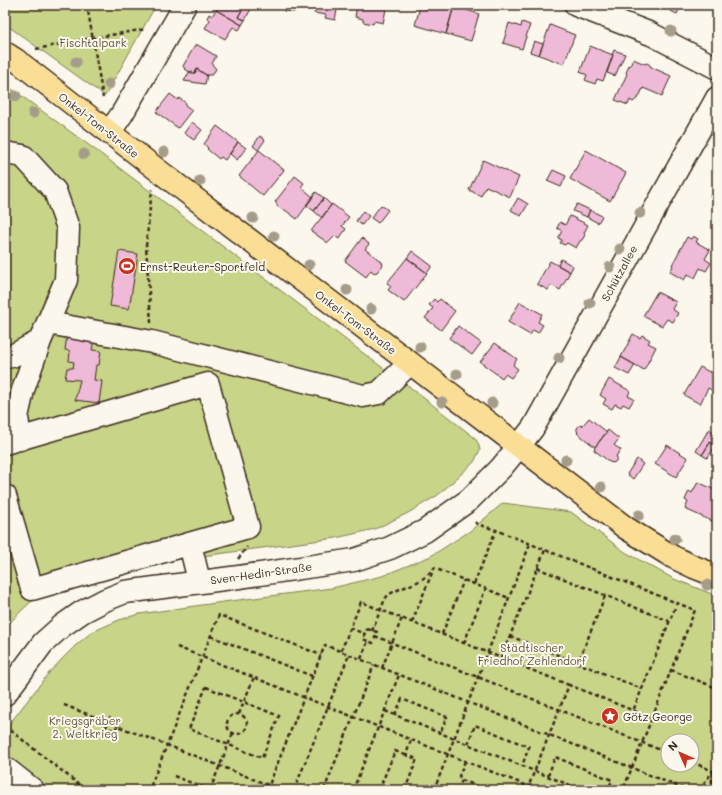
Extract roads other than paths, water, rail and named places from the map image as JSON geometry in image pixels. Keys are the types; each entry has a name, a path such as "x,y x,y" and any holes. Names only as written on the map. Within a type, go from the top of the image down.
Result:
{"main road":[{"name":"Onkel-Tom-Straße","path":"5,53 626,528 673,557 717,576"}],"street":[{"path":"109,133 122,114 185,5"},
{"path":"576,5 651,34 717,68"},
{"name":"Schützallee","path":"519,446 533,428 717,98"},
{"path":"5,153 23,156 55,191 68,228 66,280 11,415 13,441 208,384 248,527 32,589 5,496"},
{"path":"5,357 12,356 44,332 152,342 363,396 379,393 410,363"},
{"name":"Sven-Hedin-Straße","path":"5,694 43,643 62,626 82,612 105,600 125,592 354,560 390,548 425,531 470,500 501,468 519,446"},
{"path":"190,544 199,582"},
{"path":"5,768 33,790"}],"place":[{"name":"Ernst-Reuter-Sportfeld","path":"127,266"},
{"name":"Götz George","path":"610,716"}],"park label":[{"name":"Fischtalpark","path":"93,42"},
{"name":"Städtischer Friedhof Zehlendorf","path":"532,653"},
{"name":"Kriegsgräber 2. Weltkrieg","path":"85,726"}]}
